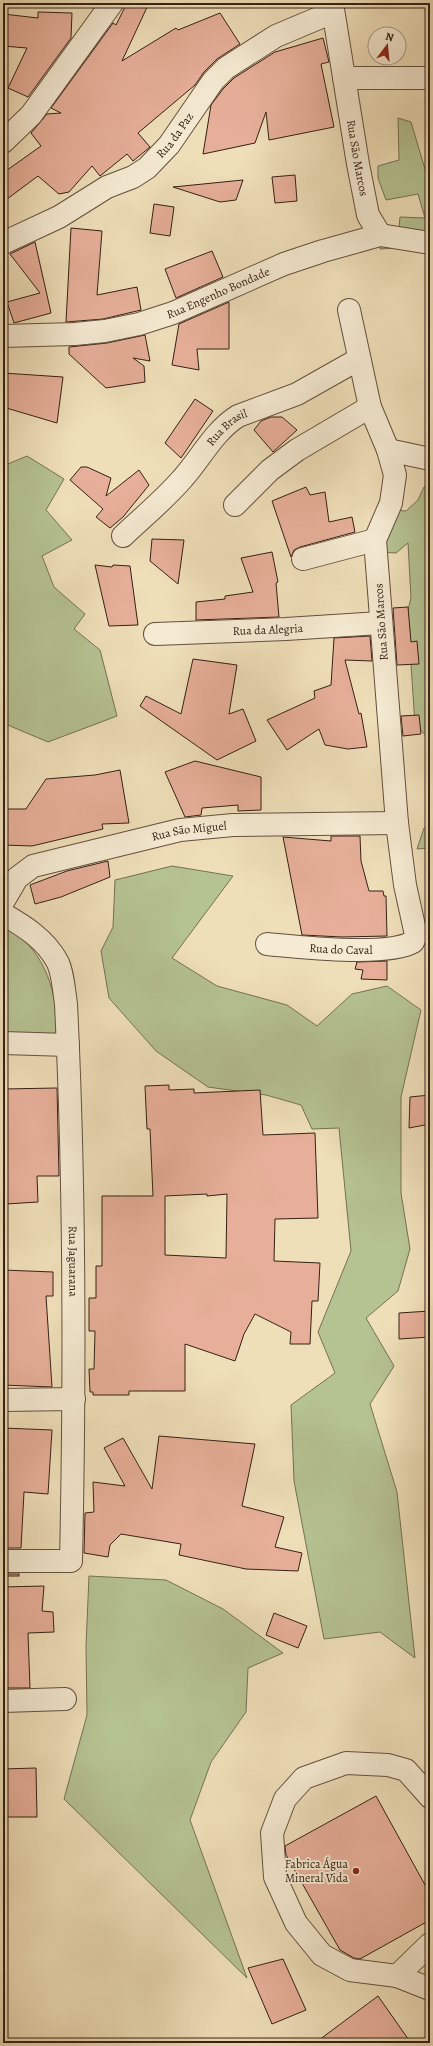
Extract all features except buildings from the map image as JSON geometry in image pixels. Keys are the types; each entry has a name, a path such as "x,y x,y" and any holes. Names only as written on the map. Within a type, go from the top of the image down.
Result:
{"street":[{"path":"3,142 31,115 112,3"},
{"name":"Rua São Marcos","path":"333,7 368,215 380,236"},
{"name":"Rua da Paz","path":"3,243 59,217 107,187 133,177 147,168 169,145 213,81 226,68 276,36 333,7"},
{"path":"344,78 430,78"},
{"name":"Rua Engenho Bondade","path":"3,336 75,334 104,331 139,324 173,313 284,264 323,251 380,236 430,243"},
{"name":"Rua São Marcos","path":"349,310 370,407 388,450 395,475 394,490 375,540 380,623 397,823 404,885 415,925 416,935 413,942"},
{"name":"Rua Brasil","path":"123,536 184,478 220,430 229,422 238,416 297,394 359,358"},
{"path":"235,505 270,470 296,450 370,407"},
{"path":"388,450 430,459"},
{"path":"303,559 375,540"},
{"name":"Rua da Alegria","path":"155,634 286,629 380,623"},
{"name":"Rua São Miguel","path":"3,902 16,878 34,866 180,830 240,824 397,823"},
{"name":"Rua Jaguarana","path":"3,914 23,925 40,939 58,961 66,1004 68,1044 74,1291 71,1561 3,1562"},
{"name":"Rua do Caval","path":"267,944 350,950 398,948 413,942"},
{"path":"3,1043 68,1044"},
{"path":"3,1400 74,1399"},
{"path":"3,1701 65,1699"},
{"path":"430,1797 406,1770 388,1765 346,1763 304,1778 285,1798 272,1833 275,1877 296,1923 322,1955 350,1970 397,1976 430,1989"},
{"path":"397,1976 430,1944"}],"green space":[{"path":"398,118 411,122 430,186 430,236 412,247 380,249 379,235 399,229 400,217 425,218 418,194 386,200 378,178 378,166 399,160"},
{"path":"27,456 64,479 46,510 72,540 42,556 54,587 85,614 74,629 100,650 117,716 48,742 3,723 3,466"},
{"path":"430,486 430,740 415,724 410,650 402,633 411,598 408,543 396,553 374,552 394,510 406,511 418,500 424,487"},
{"path":"430,827 430,848 417,849 424,828"},
{"path":"172,866 233,876 172,958 217,986 287,1005 317,1026 352,994 387,986 421,1010 401,1097 401,1193 410,1249 398,1291 366,1318 394,1366 370,1404 397,1492 415,1658 380,1632 324,1639 294,1481 291,1405 335,1373 318,1332 351,1251 339,1128 312,1129 301,1105 266,1095 208,1087 156,1051 109,998 101,951 113,927 115,880"},
{"path":"3,927 15,933 25,942 42,963 52,988 55,1002 56,1034 3,1038"},
{"path":"89,1576 166,1580 223,1609 283,1653 248,1668 246,1712 211,1762 190,1820 247,1978 64,1799 87,1715 86,1646"}],"place":[{"name":"Fabrica Água Mineral Vida","path":"356,1871"}]}
